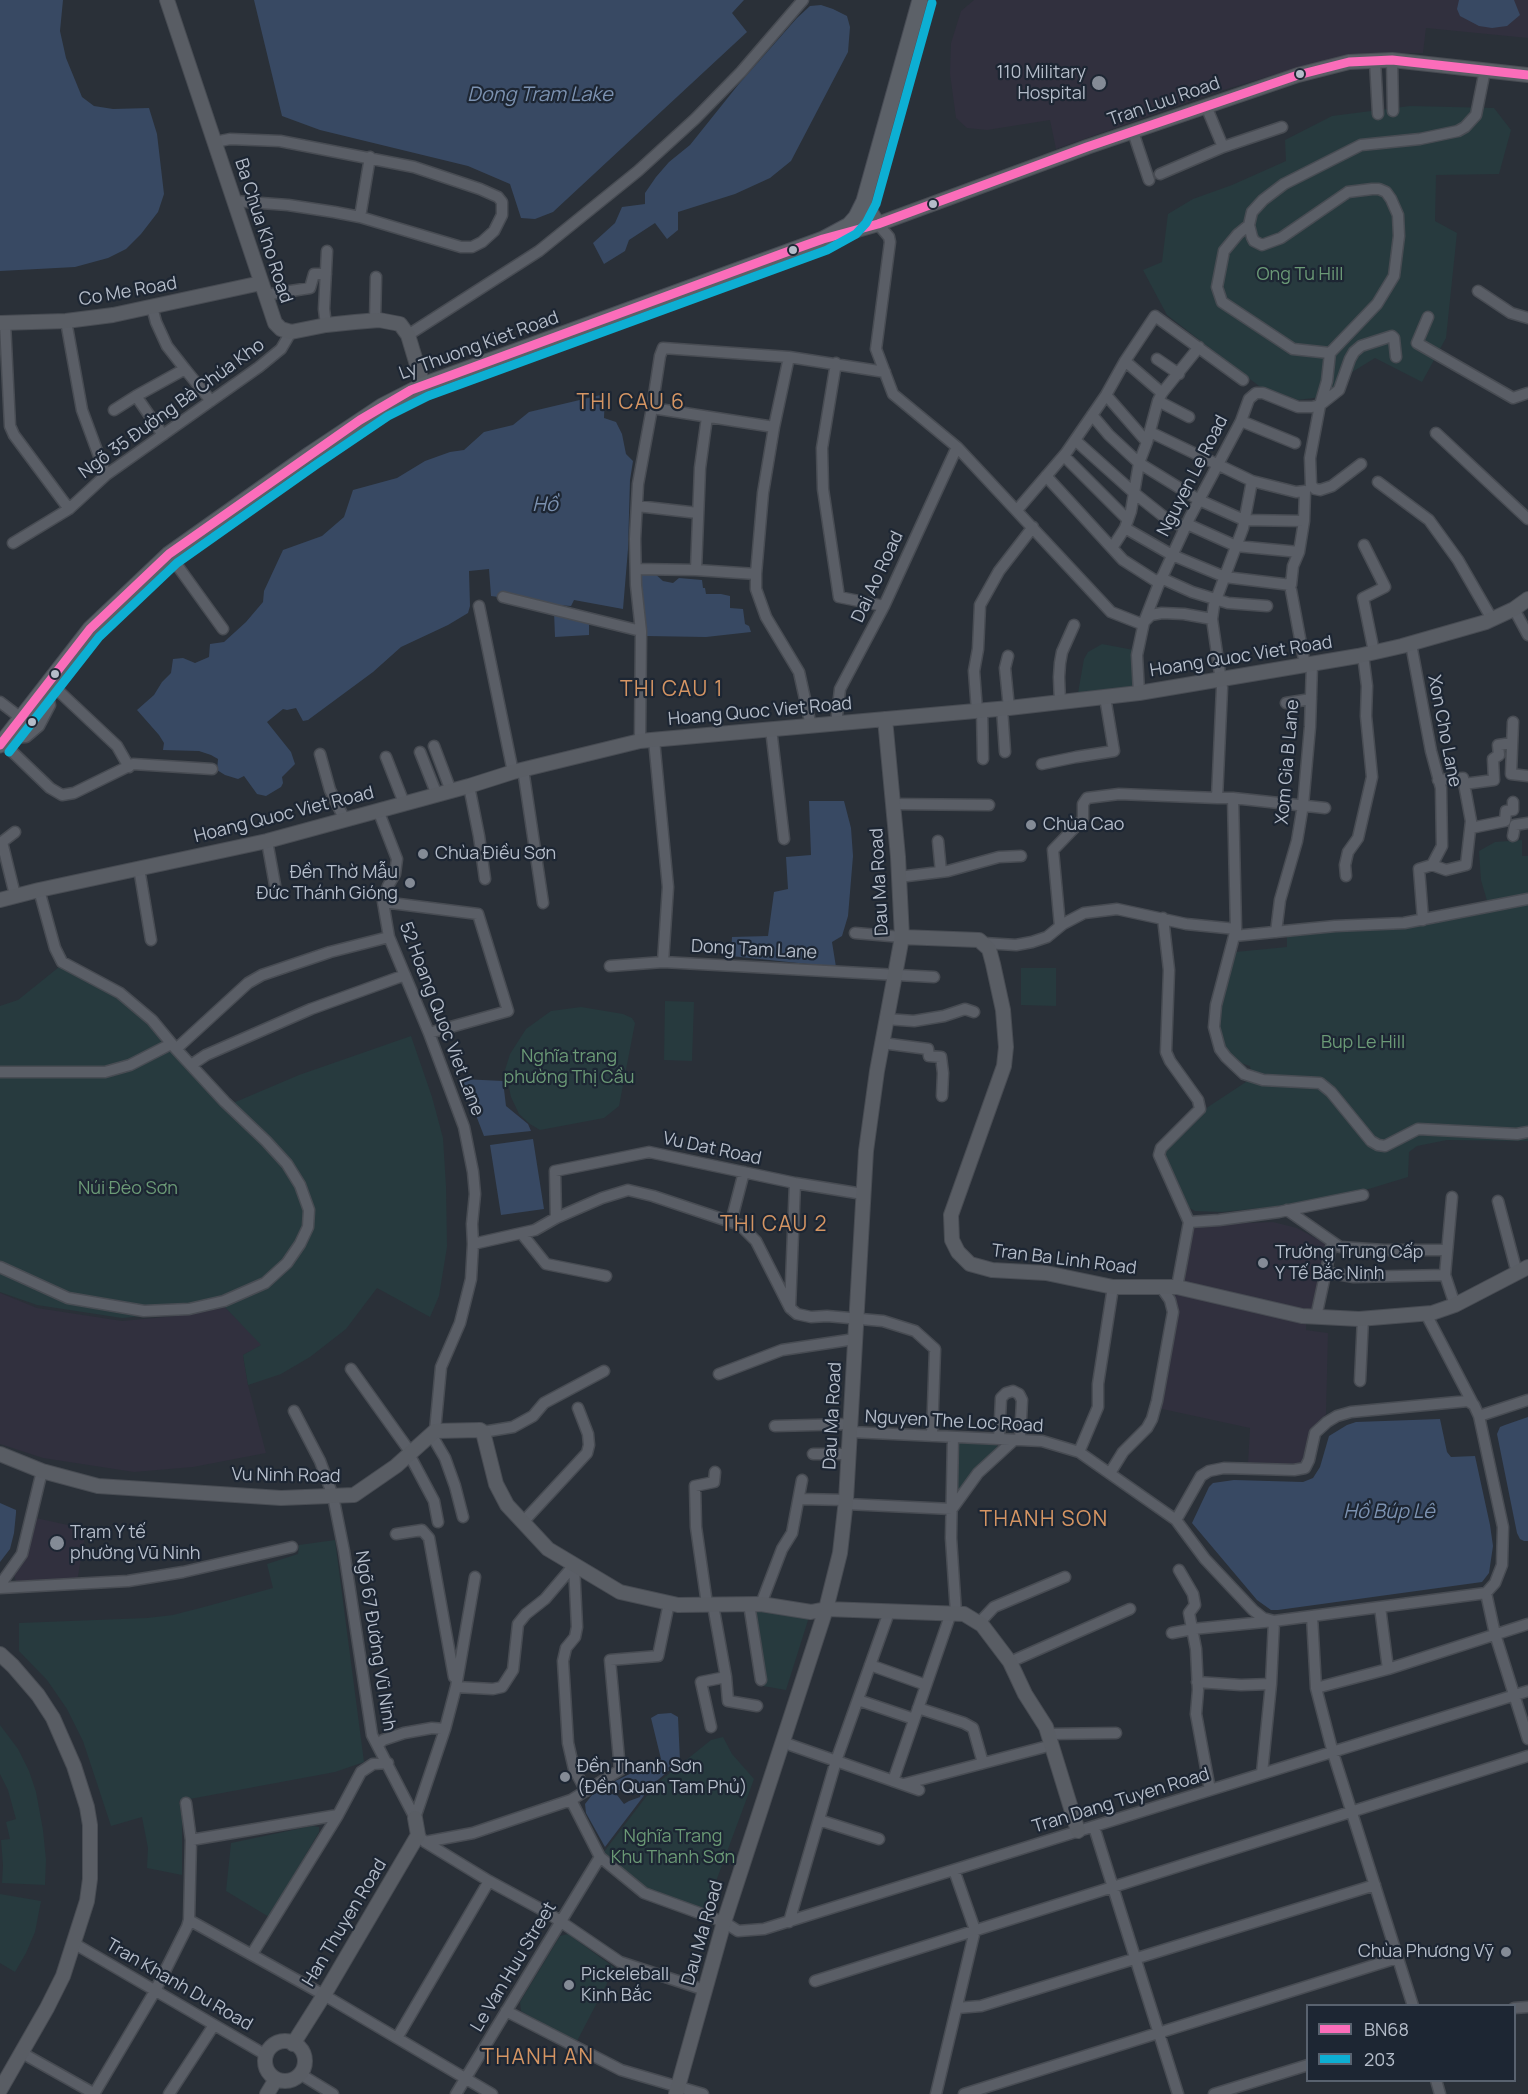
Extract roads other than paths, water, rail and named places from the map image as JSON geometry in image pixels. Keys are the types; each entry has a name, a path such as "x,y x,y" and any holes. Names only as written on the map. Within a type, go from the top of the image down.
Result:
{"main road":[{"name":"Ly Thuong Kiet Road","path":"3,741 90,629 169,554 360,420 399,396 423,385 823,239 840,231 853,221 864,201 920,0"}],"street":[{"name":"Ba Chua Kho Road","path":"167,0 275,323 281,329 291,332"},
{"path":"408,335 539,251 638,171 695,119 741,72 802,0"},
{"path":"1392,60 1393,111"},
{"name":"Tran Luu Road","path":"823,239 878,224 1206,106 1298,75 1348,62 1392,60 1528,75"},
{"path":"1375,61 1378,114"},
{"path":"1249,225 1224,251 1218,276 1218,296 1228,307 1293,349 1330,353 1377,304 1394,276 1399,236 1398,215 1391,199 1386,192 1379,189 1348,192 1268,244 1262,245 1254,241 1249,225 1252,212 1272,193 1295,178 1353,149 1371,143 1420,139 1458,131 1465,127 1476,115 1485,70"},
{"path":"1206,106 1223,147"},
{"path":"1160,174 1223,147 1282,127"},
{"path":"1133,132 1149,180"},
{"path":"215,142 280,141 414,167 498,197 502,202 502,215 494,231 482,242 472,247 461,247 360,217 288,205 234,201"},
{"path":"360,217 370,157"},
{"path":"864,201 889,237 890,242 876,349 893,394 957,447 1111,612 1132,622 1144,622 1151,615 1162,613 1212,619"},
{"path":"326,325 327,251"},
{"path":"263,289 310,288 314,273 326,274"},
{"path":"375,321 376,277"},
{"name":"Co Me Road","path":"2,323 66,321 113,315 263,289"},
{"path":"1478,291 1511,313 1528,318"},
{"path":"152,307 167,346 211,401"},
{"path":"1017,510 1064,456 1106,395 1155,316 1243,380"},
{"path":"1428,317 1417,343 1513,398 1528,393"},
{"path":"66,321 82,410 106,475"},
{"path":"291,332 326,325 375,321 400,324 408,335 423,385"},
{"path":"2,323 4,403 10,426 14,435 69,509"},
{"name":"Ngõ 35 Đường Bà Chúa Kho","path":"13,543 69,509 106,475 281,349 291,332"},
{"path":"1320,405 1339,390 1350,359 1361,346 1392,336 1396,344 1396,357"},
{"path":"1112,548 1126,524 1139,463 1160,397 1199,347"},
{"path":"663,962 668,887 647,740 636,569 638,484 663,348 789,357 885,372"},
{"path":"1330,353 1327,381 1310,458 1311,485 1320,490 1332,486 1361,464"},
{"path":"789,357 763,493 756,574 758,596 766,617 799,672 811,726"},
{"path":"1157,359 1179,374"},
{"path":"1125,361 1160,397 1189,417"},
{"path":"836,363 822,448 823,489 839,597 884,606"},
{"path":"114,410 184,369"},
{"name":"Nguyen Le Road","path":"1139,693 1137,655 1144,622 1172,555 1241,421 1249,399 1256,393 1263,393 1298,406 1320,405"},
{"path":"1064,456 1126,524 1172,555 1225,577 1291,585 1293,566 1299,552 1304,521 1305,491 1296,492 1252,481 1149,437 1106,395"},
{"path":"135,396 163,435"},
{"path":"652,408 774,427"},
{"path":"1092,415 1109,435 1139,463 1199,500 1244,520 1304,521"},
{"path":"696,570 700,468 707,417"},
{"path":"1241,421 1295,443"},
{"path":"1437,433 1528,519"},
{"path":"1075,440 1163,516 1236,546 1299,552"},
{"name":"Dai Ao Road","path":"836,724 840,689 884,606 957,447"},
{"path":"1046,476 1124,560 1160,581 1192,592 1228,603 1266,606"},
{"path":"1217,798 1221,679 1212,619 1216,599 1244,520 1252,481"},
{"path":"1378,482 1429,520 1458,561 1492,619"},
{"path":"637,506 698,513"},
{"path":"983,759 975,671 980,605 999,571 1033,527"},
{"path":"1346,876 1345,865 1348,852 1358,837 1372,777 1366,716 1368,654 1363,598 1384,587 1364,545"},
{"path":"169,554 223,629"},
{"path":"636,569 756,574"},
{"name":"Xom Gia B Lane","path":"1276,932 1280,900 1297,841 1304,805 1311,699 1309,664 1291,590"},
{"path":"503,597 641,631"},
{"name":"Hoang Quoc Viet Road","path":"0,900 267,841 518,771 647,740 979,711 1139,693 1368,654 1411,644 1492,619 1515,609 1528,599"},
{"path":"479,606 518,771 543,903"},
{"path":"1515,609 1528,635"},
{"path":"1060,702 1059,677 1062,652 1074,625"},
{"name":"Xon Cho Lane","path":"1411,644 1431,751 1441,788 1442,846 1432,865 1419,869 1423,920"},
{"path":"1005,752 1005,668 1008,656"},
{"path":"3,741 26,737 39,726 50,705 47,684"},
{"path":"47,684 117,746 129,767"},
{"path":"1042,764 1114,751 1105,697"},
{"path":"1286,702 1311,699"},
{"path":"0,702 21,718"},
{"name":"Dau Ma Road","path":"677,2090 724,1922 826,1609 838,1563 846,1502 868,1133 902,937 885,719"},
{"path":"1513,722 1511,774 1528,776"},
{"path":"771,729 784,839"},
{"path":"3,741 50,788 62,795 74,793 140,764 212,769"},
{"path":"1464,784 1494,780 1493,759 1499,755 1498,745 1512,743"},
{"path":"434,746 444,793"},
{"path":"420,752 444,793"},
{"path":"320,754 330,790 344,818"},
{"path":"386,757 404,803"},
{"path":"1432,865 1446,870 1466,864 1471,828 1463,778 1438,780"},
{"path":"469,786 485,879"},
{"path":"1060,926 1053,850 1083,819 1083,804 1087,798 1119,794 1233,798 1325,808"},
{"path":"1233,798 1235,932 1216,1005 1214,1027 1220,1049 1226,1057 1244,1074 1263,1080 1320,1083 1331,1092 1371,1141 1378,1145 1385,1146 1418,1129 1516,1134 1528,1132"},
{"path":"1471,828 1505,821 1506,811 1513,810 1513,802"},
{"path":"893,804 988,805"},
{"name":"52 Hoang Quoc Viet Lane","path":"378,810 397,865 383,902 389,937 462,1119 469,1148 475,1194 471,1279 460,1323 441,1368 433,1433"},
{"path":"1513,836 1515,825 1528,823"},
{"path":"15,832 2,842 15,895"},
{"path":"267,841 275,885"},
{"path":"938,841 941,872"},
{"path":"899,877 941,872 999,857 1021,856"},
{"path":"139,868 151,940"},
{"path":"0,1267 68,1298 144,1311 189,1310 224,1301 265,1283 287,1263 308,1227 309,1210 300,1185 287,1164 266,1141 173,1047 152,1020 120,993 62,962 55,948 39,890"},
{"path":"855,933 972,939 984,943 1016,945 1047,937 1060,926 1084,913 1116,909 1235,932 1276,932 1335,926 1404,923 1528,899"},
{"path":"383,902 478,914 508,1011 429,1033"},
{"path":"1162,918 1169,970 1166,1052 1198,1100 1200,1109 1161,1148 1159,1155 1189,1222 1177,1287"},
{"path":"0,1072 105,1071 130,1065 173,1047 248,983 262,975 330,952 389,937"},
{"name":"Tran Ba Linh Road","path":"984,943 989,950 993,964 1003,1010 1006,1047 1004,1066 952,1208 950,1225 952,1240 964,1258 975,1267 1046,1273 1113,1287 1177,1287 1302,1316 1363,1318 1426,1314 1455,1305 1523,1270"},
{"name":"Dong Tam Lane","path":"610,966 663,962 895,973 934,977"},
{"path":"191,1065 206,1055 311,1009 405,975"},
{"path":"886,1020 914,1021 944,1016 965,1009 974,1011"},
{"path":"882,1043 928,1049 929,1056 941,1057 942,1096"},
{"name":"Vu Dat Road","path":"556,1218 555,1171 649,1152 795,1184 863,1194"},
{"path":"731,1222 744,1172"},
{"path":"790,1308 795,1184"},
{"path":"473,1244 534,1230 615,1192 628,1190 740,1225 756,1241 790,1308 797,1314 811,1317 857,1317 883,1321 915,1331 935,1349 932,1436"},
{"path":"1189,1222 1287,1210 1363,1195"},
{"path":"1452,1197 1445,1275 1455,1305"},
{"path":"1498,1201 1523,1270"},
{"path":"1287,1210 1340,1247 1446,1250"},
{"path":"522,1234 546,1264 606,1276"},
{"path":"1316,1317 1332,1243"},
{"path":"1325,1272 1354,1277 1445,1275"},
{"path":"1079,1452 1098,1407 1098,1384 1113,1287"},
{"path":"1110,1473 1123,1452 1147,1428 1157,1401 1173,1312 1170,1300 1161,1287"},
{"path":"1172,1634 1193,1629 1274,1621 1486,1593 1496,1583 1500,1574 1504,1533 1479,1416 1426,1314"},
{"path":"1360,1380 1363,1318"},
{"path":"719,1374 782,1350 855,1339"},
{"path":"351,1369 410,1454 434,1501 438,1522"},
{"path":"463,1516 446,1458 433,1433 476,1430 483,1432 513,1427 533,1416 544,1403 604,1371"},
{"path":"952,1509 978,1473 1017,1440 1022,1400 1019,1394 1013,1391 1001,1398 999,1439"},
{"path":"1479,1416 1528,1400"},
{"path":"1176,1520 1200,1479 1209,1471 1224,1468 1286,1470 1305,1468 1308,1465 1315,1433 1337,1416 1351,1412 1466,1401 1474,1404"},
{"path":"523,1522 587,1454 590,1445 588,1434 578,1408"},
{"name":"Ngõ 67 Đường Vũ Ninh","path":"294,1411 320,1461 333,1496 344,1551 371,1729 415,1818"},
{"name":"Nguyen The Loc Road","path":"775,1426 851,1428 932,1436 1042,1441 1079,1452 1176,1520 1205,1559 1253,1610 1263,1618 1274,1621"},
{"path":"483,1432 496,1484 507,1505 548,1549 620,1592 678,1605 755,1604 811,1612 826,1609 953,1613 964,1614 979,1623 1010,1662 1025,1694 1046,1727 1078,1831"},
{"name":"Vu Ninh Road","path":"0,1455 42,1471 98,1486 281,1498 354,1495 396,1466 433,1433"},
{"path":"898,1783 914,1719 953,1613 953,1437"},
{"path":"813,1454 849,1454"},
{"path":"0,1587 22,1554 42,1471"},
{"path":"715,1472 714,1482 695,1486 696,1527 726,1677 728,1701 757,1706"},
{"path":"761,1680 755,1604 792,1533 802,1480"},
{"path":"800,1499 952,1509"},
{"path":"396,1534 422,1530 429,1538 456,1687"},
{"path":"0,1587 128,1581 183,1572 292,1547"},
{"path":"456,1687 493,1689 502,1687 513,1670 518,1624 526,1614 545,1599 574,1565"},
{"path":"574,1565 577,1627 575,1637 566,1648 563,1661 568,1743 574,1769 586,1791"},
{"path":"1179,1570 1193,1594 1195,1605 1189,1613 1193,1629 1197,1682 1196,1714 1210,1790"},
{"path":"474,1577 456,1687 445,1729 415,1818 421,1839 560,1922 625,1965 705,1990"},
{"path":"979,1623 994,1607 1065,1577"},
{"path":"1486,1593 1496,1634 1528,1738"},
{"path":"421,1839 473,1833 571,1800 620,1770 610,1660 658,1656 669,1603"},
{"path":"1380,1607 1388,1669"},
{"path":"1010,1662 1130,1609"},
{"path":"789,1922 836,1761 889,1612"},
{"path":"1312,1616 1316,1688 1333,1753 1412,2004"},
{"path":"1262,1773 1271,1684 1274,1621"},
{"path":"1316,1688 1388,1669 1528,1624"},
{"path":"0,1654 26,1681 53,1718 74,1766 87,1807 90,1825 90,1879 87,1901 75,1944 59,1984 0,2090"},
{"path":"870,1665 926,1685"},
{"path":"711,1727 701,1682 726,1677"},
{"path":"1197,1682 1241,1685 1271,1684"},
{"name":"Tran Dang Tuyen Road","path":"600,1857 644,1893 724,1922 738,1931 752,1931 789,1922 1528,1691"},
{"path":"858,1700 914,1719"},
{"path":"918,1708 973,1728 983,1763"},
{"path":"378,1745 383,1740 404,1733 425,1729 445,1729"},
{"path":"898,1783 983,1763 1051,1740 1116,1734"},
{"path":"782,1742 919,1790"},
{"path":"815,1981 1528,1756"},
{"path":"252,1954 338,1815 361,1772 373,1764 388,1763"},
{"path":"571,1800 600,1857"},
{"path":"22,2053 94,2094 155,1990 185,1933 189,1920 191,1840 186,1803"},
{"path":"191,1840 338,1815"},
{"path":"819,1820 879,1839"},
{"path":"1094,1827 1178,2094"},
{"name":"Han Thuyen Road","path":"293,2043 421,1839"},
{"name":"Le Van Huu Street","path":"456,2094 600,1857"},
{"path":"936,2094 975,1930 954,1870"},
{"path":"397,2038 489,1881"},
{"path":"957,2008 981,2006 1375,1885"},
{"path":"189,1920 324,1995 492,2094"},
{"name":"Tran Khanh Du Road","path":"75,1944 266,2055"},
{"path":"964,2094 1397,1958"},
{"path":"506,2011 621,2070 677,2090 703,2094"},
{"path":"170,2094 214,2025"},
{"path":"293,2043 300,2049 304,2058 304,2067 300,2074 288,2081 276,2079 266,2067 266,2055 276,2044 293,2043"},
{"path":"1214,2094 1306,2067"},
{"path":"300,2074 333,2094"},
{"path":"267,2094 276,2079"}],"water":[{"path":"0,0 63,0 60,31 66,58 82,97 94,106 113,109 149,108 157,134 164,194 158,212 141,234 126,249 108,258 75,267 0,271"},
{"name":"Dong Tram Lake","path":"254,0 744,0 732,13 747,32 553,212 535,219 521,218 510,184 468,166 320,130 282,116"},
{"path":"1459,0 1514,0 1520,15 1507,26 1492,28 1479,26 1460,16 1457,9"},
{"path":"821,5 847,16 850,27 848,52 791,161 770,178 735,194 678,212 678,230 667,239 655,223 629,240 625,251 604,264 593,243 615,223 622,207 645,204 645,193 669,162 690,145 738,85 797,18 810,6"},
{"name":"Hồ","path":"605,394 604,418 616,422 622,434 626,454 633,461 623,609 574,600 571,606 491,596 489,569 469,571 470,606 468,613 401,647 373,672 308,720 303,721 296,708 283,709 267,722 291,752 295,764 282,777 281,787 266,796 257,794 244,776 238,779 217,770 218,759 211,755 199,751 163,750 164,743 159,735 137,710 154,695 171,673 173,659 183,658 195,663 209,657 210,644 224,642 263,602 264,591 283,550 322,536 344,517 353,490 397,478 425,461 450,452 464,450 484,432 513,425 529,412"},
{"path":"652,571 663,581 673,583 679,578 702,580 706,594 730,596 730,608 743,609 745,624 749,626 751,632 706,637 646,636 638,572"},
{"path":"554,611 589,619 589,635 555,637"},
{"path":"809,801 844,801 851,828 853,856 848,916 842,936 832,942 836,967 731,956 732,937 768,936 774,892 788,889 786,857 811,855"},
{"path":"462,1079 503,1081 506,1106 528,1124 531,1131 484,1136"},
{"path":"533,1139 544,1209 501,1215 490,1145"},
{"path":"1528,1417 1528,1541 1524,1541 1517,1533 1497,1434 1500,1427"},
{"name":"Hồ Búp Lê","path":"1440,1419 1447,1452 1451,1457 1475,1456 1493,1546 1489,1573 1482,1582 1271,1610 1257,1600 1192,1523 1213,1483 1234,1480 1303,1482 1313,1478 1320,1467 1329,1436 1347,1425 1356,1422"},
{"path":"0,1503 16,1510 16,1513 10,1549 0,1562"},
{"path":"671,1713 678,1717 680,1761 652,1785 605,1847 586,1813 585,1804 592,1795 599,1792 617,1795 624,1804 640,1797 643,1787 636,1779 625,1781 620,1790 610,1789 609,1784 661,1759 651,1718 658,1714"}],"place":[{"name":"110 Military Hospital","path":"1099,83"},
{"name":"Chùa Cao","path":"1031,825"},
{"name":"Chùa Điều Sơn","path":"423,854"},
{"name":"Đền Thờ Mẫu Đức Thánh Gióng","path":"410,883"},
{"name":"Trường Trung Cấp Y Tế Bắc Ninh","path":"1263,1263"},
{"name":"Trạm Y tế phường Vũ Ninh","path":"57,1543"},
{"name":"Đền Thanh Sơn (Đền Quan Tam Phủ)","path":"565,1777"},
{"name":"Chùa Phương Vỹ","path":"1506,1952"},
{"name":"Pickeleball Kinh Bắc","path":"569,1985"}],"district":[{"name":"THI CAU 6","path":"631,403"},
{"name":"THI CAU 1","path":"672,690"},
{"name":"THI CAU 2","path":"774,1225"},
{"name":"THANH SON","path":"1044,1520"},
{"name":"THANH AN","path":"538,2058"}],"park label":[{"name":"Ong Tu Hill","path":"1300,275"},
{"name":"Bup Le Hill","path":"1363,1043"},
{"name":"Nghĩa trang phường Thị Cầu","path":"569,1067"},
{"name":"Núi Đèo Sơn","path":"128,1189"},
{"name":"Nghĩa Trang Khu Thanh Sơn","path":"673,1847"}]}
